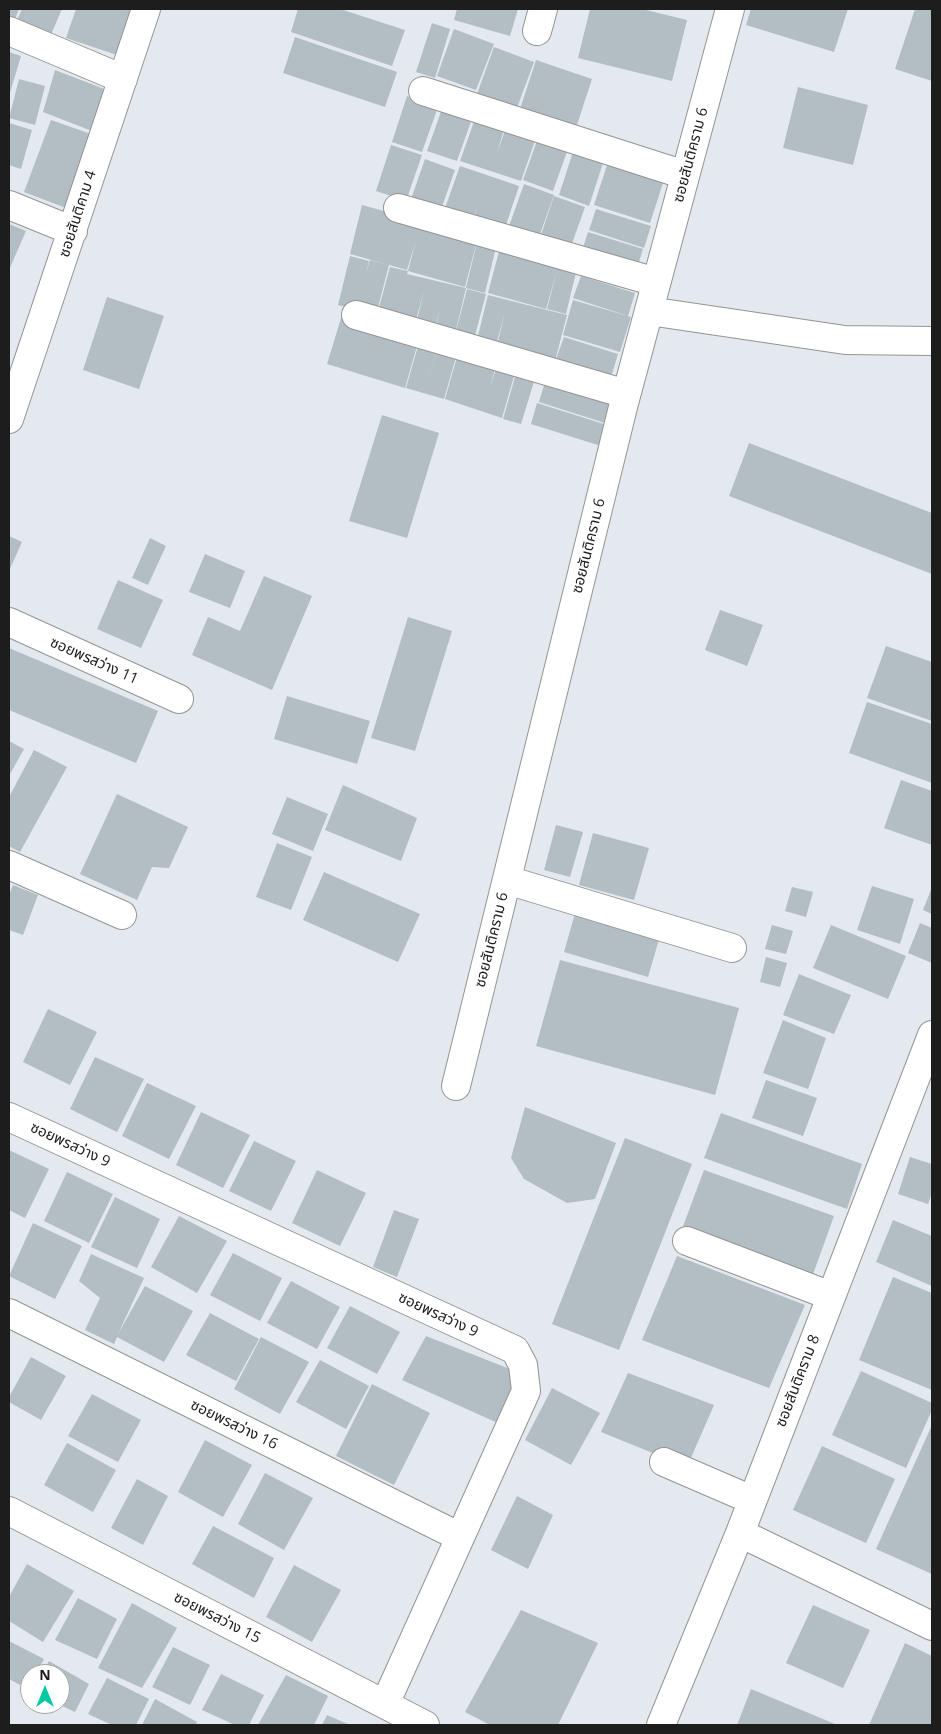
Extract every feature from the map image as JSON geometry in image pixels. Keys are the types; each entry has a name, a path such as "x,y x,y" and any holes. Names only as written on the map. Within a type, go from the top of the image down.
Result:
{"street":[{"name":"ซอยสันติคาม 4","path":"9,419 19,354 73,231 146,9"},
{"name":"ซอยสันติคราม 6","path":"456,1086 626,394 730,9"},
{"path":"9,31 123,79"},
{"path":"424,91 685,175"},
{"path":"9,205 73,231"},
{"path":"398,208 656,282"},
{"path":"648,311 846,340 932,341"},
{"path":"356,315 626,394"},
{"name":"ซอยพรสว่าง 11","path":"9,622 179,699"},
{"path":"9,865 122,915"},
{"path":"507,880 732,948"},
{"name":"ซอยสันติคราม 8","path":"661,1725 740,1533 932,1036"},
{"name":"ซอยพรสว่าง 9","path":"9,1117 515,1350 523,1365 526,1391 385,1704"},
{"path":"687,1241 831,1296"},
{"name":"ซอยพรสว่าง 16","path":"9,1313 460,1537"},
{"path":"664,1462 752,1500"},
{"name":"ซอยพรสว่าง 15","path":"9,1511 425,1725"},
{"path":"740,1533 932,1626"}],"building":[{"path":"9,9 19,9 13,24 9,22"},
{"path":"22,9 62,9 49,39 15,25"},
{"path":"76,9 136,9 120,56 66,38"},
{"path":"298,9 340,9 405,30 392,66 291,32"},
{"path":"457,9 518,9 510,36 454,20"},
{"path":"590,9 642,9 687,20 672,81 578,58"},
{"path":"751,9 848,9 834,52 746,25"},
{"path":"915,9 932,9 932,81 895,69"},
{"path":"432,23 450,29 435,78 416,72"},
{"path":"454,29 494,44 476,90 437,76"},
{"path":"295,37 397,72 385,107 283,73"},
{"path":"494,47 534,62 517,108 477,94"},
{"path":"9,52 21,56 9,96"},
{"path":"536,60 592,79 576,128 520,109"},
{"path":"55,70 112,92 97,133 43,112"},
{"path":"19,79 45,86 35,125 9,118"},
{"path":"798,87 868,105 853,165 783,148"},
{"path":"407,96 438,107 422,152 392,142"},
{"path":"443,106 473,116 457,161 427,151"},
{"path":"476,116 505,126 497,153 507,125 537,135 521,181 460,161"},
{"path":"51,120 94,135 66,208 24,192"},
{"path":"9,123 32,130 21,169 9,165"},
{"path":"539,135 569,146 553,191 523,180"},
{"path":"391,145 422,155 406,201 376,191"},
{"path":"574,149 604,160 589,206 559,195"},
{"path":"425,159 455,170 439,215 409,205"},
{"path":"609,159 665,177 650,223 594,205"},
{"path":"460,166 519,186 504,231 473,221 478,205 473,219 444,211"},
{"path":"524,184 554,195 538,240 508,229"},
{"path":"554,196 585,207 569,252 539,241"},
{"path":"362,205 478,237 465,287 408,271 416,240 407,270 350,254"},
{"path":"596,209 651,226 644,248 589,230"},
{"path":"9,224 26,231 9,270"},
{"path":"588,232 643,249 636,272 581,254"},
{"path":"478,238 497,243 485,293 466,288"},
{"path":"501,244 578,264 566,314 547,309 557,271 546,309 488,293"},
{"path":"350,256 369,261 366,273 370,260 389,265 376,315 338,305"},
{"path":"390,267 408,271 407,274 466,288 454,338 435,333 440,308 434,333 415,329 424,290 414,328 377,315"},
{"path":"581,276 635,293 628,316 573,298"},
{"path":"467,289 486,294 473,343 454,339"},
{"path":"488,295 567,315 554,365 516,354 519,342 515,355 496,350 505,312 495,349 476,344"},
{"path":"107,297 164,316 139,389 83,370"},
{"path":"573,300 631,317 620,352 563,335"},
{"path":"342,315 419,339 405,388 327,364"},
{"path":"564,337 618,354 611,377 556,359"},
{"path":"420,339 439,344 427,383 439,345 458,350 444,399 406,388"},
{"path":"459,350 497,362 490,387 498,363 516,369 502,418 445,399"},
{"path":"517,370 536,375 521,424 503,419"},
{"path":"545,382 615,403 608,424 539,402"},
{"path":"537,403 607,425 601,446 531,424"},
{"path":"382,415 439,433 407,538 349,521"},
{"path":"749,443 932,513 932,574 729,496"},
{"path":"9,536 22,542 9,571"},
{"path":"150,538 166,546 148,585 132,578"},
{"path":"205,554 245,571 230,608 189,592"},
{"path":"264,576 312,596 272,690 192,655 208,617 240,631"},
{"path":"118,580 163,600 141,648 97,629"},
{"path":"720,610 763,625 747,666 705,650"},
{"path":"408,617 452,631 415,751 371,738"},
{"path":"886,646 932,662 932,721 867,698"},
{"path":"9,648 158,711 136,763 9,710"},
{"path":"287,696 370,721 357,764 274,739"},
{"path":"867,702 932,724 932,783 849,753"},
{"path":"9,741 24,749 9,776"},
{"path":"34,750 67,767 20,852 9,846 9,797"},
{"path":"901,780 932,791 932,845 884,828"},
{"path":"343,785 417,818 401,861 325,830"},
{"path":"117,794 188,827 169,868 152,867 137,900 80,874"},
{"path":"287,797 328,814 313,851 272,834"},
{"path":"556,825 583,832 570,877 544,870"},
{"path":"593,833 649,848 634,900 579,885"},
{"path":"277,843 312,857 291,910 256,897"},
{"path":"324,872 420,914 398,962 303,920"},
{"path":"13,885 38,895 23,935 9,930 9,895"},
{"path":"872,886 914,899 900,944 857,930"},
{"path":"792,887 813,892 806,917 785,911"},
{"path":"932,887 932,914 923,910"},
{"path":"576,910 660,936 648,977 564,952"},
{"path":"920,923 932,928 932,963 908,953"},
{"path":"772,925 793,931 786,954 765,949"},
{"path":"831,925 906,956 888,999 813,968"},
{"path":"766,957 787,963 780,987 760,982"},
{"path":"560,960 739,1008 715,1095 536,1046"},
{"path":"799,974 851,995 834,1034 783,1015"},
{"path":"48,1009 97,1032 70,1085 23,1062"},
{"path":"783,1020 826,1038 808,1089 763,1073"},
{"path":"95,1057 144,1079 117,1132 70,1109"},
{"path":"766,1080 817,1098 803,1136 752,1118"},
{"path":"147,1083 196,1106 169,1159 122,1136"},
{"path":"525,1107 616,1143 595,1199 567,1203 524,1179 511,1158"},
{"path":"201,1112 250,1135 223,1188 176,1165"},
{"path":"721,1113 862,1164 847,1209 704,1158"},
{"path":"625,1138 692,1164 619,1350 552,1324"},
{"path":"254,1141 296,1161 271,1211 229,1191"},
{"path":"9,1150 49,1169 25,1218 9,1210"},
{"path":"910,1157 932,1164 932,1193 928,1204 898,1194"},
{"path":"317,1170 366,1193 340,1246 292,1223"},
{"path":"704,1170 834,1216 812,1277 682,1229"},
{"path":"67,1172 113,1194 89,1243 44,1221"},
{"path":"115,1197 160,1219 137,1268 91,1247"},
{"path":"394,1210 419,1219 397,1277 373,1267"},
{"path":"179,1216 227,1241 197,1293 151,1267"},
{"path":"893,1220 932,1236 932,1286 876,1262"},
{"path":"33,1223 82,1246 55,1299 9,1276"},
{"path":"233,1253 282,1278 260,1321 210,1295"},
{"path":"91,1254 144,1278 118,1334 145,1286 193,1311 164,1362 117,1337 114,1344 85,1330 100,1298 79,1281"},
{"path":"677,1256 805,1305 769,1388 642,1340"},
{"path":"893,1277 932,1293 932,1390 859,1360"},
{"path":"291,1281 340,1307 317,1349 267,1323"},
{"path":"350,1306 400,1332 377,1374 327,1348"},
{"path":"210,1313 259,1339 236,1381 186,1355"},
{"path":"426,1336 520,1373 500,1424 402,1380"},
{"path":"261,1337 309,1362 280,1414 234,1389"},
{"path":"31,1357 66,1376 41,1420 9,1402 9,1397"},
{"path":"320,1360 369,1386 346,1429 296,1402"},
{"path":"861,1371 932,1403 932,1410 906,1468 832,1435"},
{"path":"628,1373 714,1405 687,1467 601,1432"},
{"path":"372,1384 430,1413 394,1485 336,1456"},
{"path":"552,1388 600,1413 571,1465 525,1440"},
{"path":"92,1394 141,1420 118,1462 68,1436"},
{"path":"932,1425 932,1574 876,1549"},
{"path":"205,1440 252,1465 223,1517 178,1492"},
{"path":"67,1443 116,1470 93,1512 44,1485"},
{"path":"822,1446 895,1479 866,1543 793,1510"},
{"path":"265,1473 313,1498 284,1550 238,1524"},
{"path":"137,1479 168,1496 143,1545 111,1528"},
{"path":"517,1496 553,1515 528,1569 491,1550"},
{"path":"213,1526 274,1558 254,1598 192,1564"},
{"path":"27,1564 74,1591 43,1642 9,1621 9,1597"},
{"path":"294,1565 341,1590 312,1642 266,1617"},
{"path":"78,1598 117,1619 97,1659 55,1640"},
{"path":"132,1603 177,1628 142,1688 98,1668"},
{"path":"813,1605 870,1630 843,1688 786,1663"},
{"path":"521,1610 598,1643 558,1725 490,1725 465,1712"},
{"path":"9,1641 44,1659 41,1664 20,1664 20,1685 9,1679"},
{"path":"905,1643 932,1656 932,1725 869,1725"},
{"path":"173,1647 210,1665 190,1705 152,1687"},
{"path":"70,1673 89,1684 75,1712 70,1710"},
{"path":"221,1674 264,1695 249,1725 235,1725 202,1710"},
{"path":"286,1675 328,1696 314,1725 258,1725"},
{"path":"107,1678 149,1699 136,1725 112,1725 88,1714"},
{"path":"751,1689 835,1724 737,1725"},
{"path":"155,1699 197,1722 196,1725 142,1725"},
{"path":"327,1715 350,1725 322,1725"}]}
